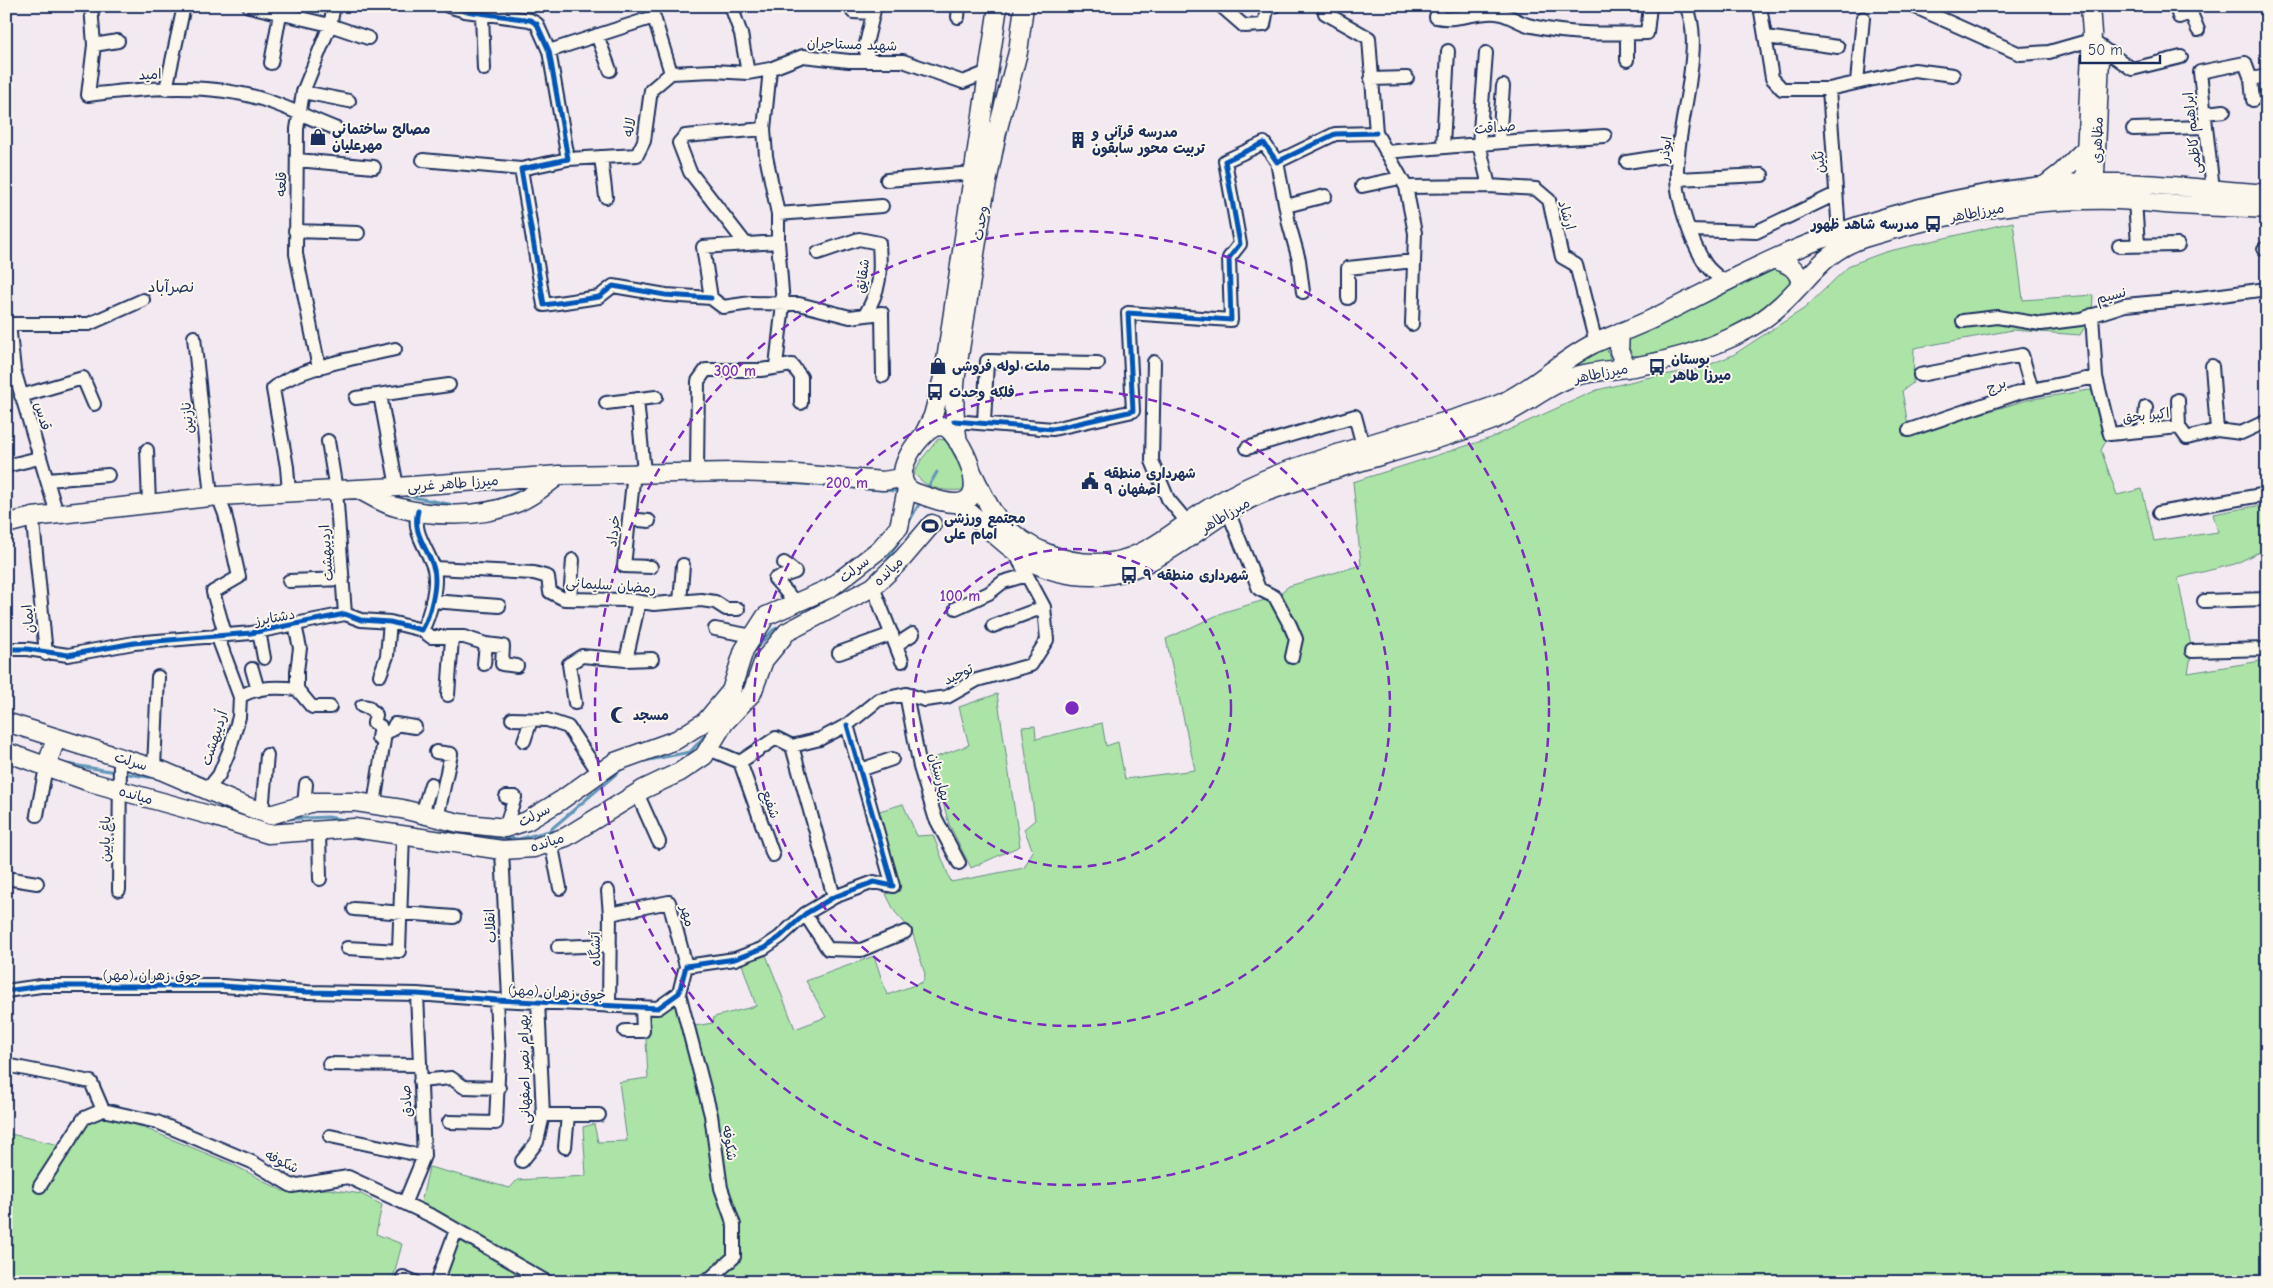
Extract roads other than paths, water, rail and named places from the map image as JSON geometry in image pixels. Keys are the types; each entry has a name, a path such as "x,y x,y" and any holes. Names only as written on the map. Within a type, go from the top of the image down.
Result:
{"main road":[{"name":"وحدت","path":"923,436 933,416 944,374 998,6"},
{"name":"وحدت","path":"958,442 954,421 954,391 983,203 997,132 1013,71 1024,6"},
{"name":"مظاهری","path":"2088,192 2084,173 2091,154 2090,6"},
{"path":"994,32 1009,43 1021,32"},
{"path":"989,68 1000,57 1008,59 1013,71"},
{"path":"2043,187 2062,172 2091,154 2108,177 2116,184"},
{"name":"میرزاطاهر","path":"958,503 1015,553 1037,564 1072,575 1095,576 1116,573 1150,561 1228,511 1261,494 1344,465 1488,422 1512,412 1562,382 1578,376 1675,358 1737,335 1758,323 1782,304 1829,255 1839,248 1900,228 1957,215 2088,192 2116,184 2267,194"},
{"name":"میرزاطاهر","path":"973,474 993,512 1006,525 1037,549 1073,561 1094,563 1130,557 1171,535 1209,508 1253,485 1363,446 1459,418 1504,402 1523,392 1570,356 1774,259 1839,233 1953,201 2043,187 2088,192 2135,202 2267,208"},
{"path":"1774,259 1794,268 1799,274 1801,283"},
{"path":"1620,332 1619,351 1627,368"},
{"path":"937,426 946,427 958,442 973,474 973,494 970,499 958,503 947,503 905,484 906,460 929,429 937,426"},
{"name":"میرزا طاهر غربی","path":"6,524 33,517 214,496 398,487 559,475 639,472 796,474 905,484"},
{"path":"358,489 396,507 437,514 473,513 496,510 515,504 559,475"},
{"name":"سرلت","path":"6,722 56,739 120,773 154,768 270,815 314,802 356,802 459,823 505,828 527,821 560,801 615,762 676,740 706,721 731,691 744,650 766,616 830,588 867,580 880,549 907,532 905,484"},
{"name":"میانده","path":"6,752 46,767 120,773 268,834 354,828 502,850 534,848 566,837 638,793 680,772 704,756 724,723 752,693 764,660 787,632 867,580 907,532 932,524"},
{"path":"46,767 56,739"}],"street":[{"name":"امید","path":"91,6 94,45 88,95 166,88 237,93 268,101 338,129"},
{"path":"166,88 184,6"},
{"path":"249,6 330,25 368,38"},
{"name":"قلعه","path":"319,368 300,281 295,231 297,129 303,92 330,25 334,6"},
{"path":"448,6 482,14 530,20 537,24 549,50 568,159"},
{"path":"731,6 741,34 748,74"},
{"path":"1227,8 1244,26 1264,25 1267,9 1274,6"},
{"path":"1325,6 1326,13 1369,38 1376,132 1403,182 1415,234 1412,324"},
{"path":"1440,6 1436,17 1447,20 1496,13 1532,26 1566,32 1627,34 1647,33 1650,6"},
{"name":"ابوذر","path":"1686,6 1691,17 1692,59 1678,154 1677,179 1680,204 1706,265 1725,283"},
{"path":"1760,6 1772,78 1782,89 1829,89 1914,70 1953,75"},
{"path":"1913,6 2020,54 2049,52 2091,40 2132,69 2181,57"},
{"path":"2176,6 2179,17 2190,13 2198,30"},
{"path":"852,12 874,10 865,48 869,60"},
{"path":"271,63 280,14"},
{"path":"482,14 484,69"},
{"path":"549,50 654,17 671,73"},
{"path":"1857,82 1863,18"},
{"path":"1627,34 1627,60"},
{"path":"597,35 610,70"},
{"path":"1766,37 1838,47"},
{"path":"94,45 118,41"},
{"path":"1443,146 1448,51"},
{"path":"1486,53 1479,144 1489,186"},
{"name":"شهید مستاجران","path":"671,73 713,71 748,74 770,69 803,56 848,61 903,60 963,82 989,68"},
{"name":"ابراهیم کاظمی","path":"2213,190 2200,72 2245,63 2251,79"},
{"path":"770,69 764,129 766,156 778,214 778,242 783,304 776,366"},
{"name":"لاله","path":"424,160 521,169 568,159 637,155 644,141 651,90 671,73"},
{"path":"2253,100 2251,79 2267,76"},
{"path":"1371,79 1407,78"},
{"path":"1499,142 1503,86"},
{"name":"نگین","path":"1829,89 1839,233"},
{"path":"303,92 349,101"},
{"path":"2205,113 2224,111"},
{"path":"2133,129 2206,127"},
{"path":"744,243 690,172 679,143 685,136 764,129"},
{"path":"1277,162 1335,134 1349,135 1376,132"},
{"name":"صداقت","path":"1386,152 1443,146 1605,136"},
{"path":"954,421 1053,429 1133,411 1128,313 1231,320 1229,258 1240,244 1225,161 1264,143 1277,162 1299,260 1303,292"},
{"path":"1627,162 1678,154"},
{"path":"601,157 606,197"},
{"path":"297,160 374,167"},
{"path":"521,169 544,305 599,297 613,286 666,295 711,298 723,307 751,303 799,304 850,317 882,313 883,376"},
{"path":"887,180 974,173"},
{"path":"1677,179 1762,175"},
{"name":"ارشاد","path":"1362,186 1403,182 1536,189 1549,200 1562,257 1576,265 1596,343"},
{"path":"1690,230 1756,232 1836,194"},
{"path":"1286,206 1325,196"},
{"path":"2135,202 2138,245"},
{"path":"778,214 882,206"},
{"path":"295,231 358,233"},
{"name":"شقایق","path":"818,253 859,239 880,243 877,296 865,315"},
{"path":"711,298 709,273 703,247 778,242"},
{"path":"2119,246 2178,245"},
{"path":"1348,298 1348,268 1414,261"},
{"name":"نسیم","path":"1963,321 1997,317 2042,324 2081,319 2126,305 2267,289"},
{"path":"8,324 89,324 143,300"},
{"name":"اکبر بحق","path":"2092,315 2096,377 2110,434 2179,427 2187,438 2217,430 2241,433 2267,421"},
{"name":"قدس","path":"8,324 14,370 57,514"},
{"name":"نازنین","path":"194,337 214,496 225,514 240,577 214,592 221,634"},
{"path":"289,492 287,467 273,389 283,381 319,368 396,349"},
{"path":"1920,375 2022,355 2032,390"},
{"path":"984,424 987,361 1098,363"},
{"path":"1154,362 1152,461 1168,499 1188,523"},
{"path":"697,472 698,381 706,370 761,370 776,366 792,365 801,377 801,403"},
{"path":"2212,366 2217,430"},
{"name":"برج","path":"1909,430 2032,390 2096,377"},
{"path":"21,396 83,378 94,404"},
{"path":"356,398 449,385"},
{"path":"380,395 398,487"},
{"path":"606,403 656,397"},
{"name":"خرداد","path":"637,399 639,472 629,519 624,566 651,567"},
{"path":"2178,400 2179,427"},
{"path":"2144,430 2146,407"},
{"path":"1247,448 1355,416 1363,446"},
{"path":"328,441 336,490"},
{"path":"147,450 149,504"},
{"path":"6,466 39,458"},
{"path":"47,480 108,475"},
{"name":"اردیبهشت","path":"336,490 345,614"},
{"path":"2159,513 2267,494"},
{"path":"418,511 416,520 419,537 434,568 432,601 428,618 422,630 431,637 452,638 464,636 486,644 503,646 502,664 517,666"},
{"path":"1228,511 1259,590 1275,597 1296,639 1292,657"},
{"path":"629,519 649,521"},
{"name":"ایمان","path":"33,522 46,654"},
{"name":"توحید","path":"740,762 776,738 792,746 820,739 847,725 878,700 906,694 925,700 947,697 977,680 1031,665 1047,640 1044,607 1015,553"},
{"path":"570,599 574,560"},
{"path":"784,563 795,572 775,579 795,602"},
{"path":"680,602 683,566"},
{"name":"رمضان سلیمانی","path":"434,568 534,573 548,577 550,592 564,599 628,600 654,604 701,600 715,602 726,608 738,609"},
{"path":"956,608 989,593 1002,582 1027,575"},
{"path":"289,581 342,579"},
{"path":"867,580 902,661"},
{"path":"2204,601 2267,599"},
{"path":"432,601 500,606"},
{"path":"626,660 639,602"},
{"path":"993,626 1044,607"},
{"name":"دشتابرز","path":"6,649 27,649 46,654 68,655 134,643 259,631 345,614 362,620 390,622 422,630"},
{"path":"380,675 387,656 390,622"},
{"path":"295,625 300,648 296,671 297,689 312,707 330,707"},
{"path":"715,628 753,636"},
{"path":"259,631 264,658"},
{"name":"اُردیبهشت","path":"207,790 219,775 229,751 239,717 240,697 221,634"},
{"path":"839,653 913,634"},
{"path":"448,694 452,638"},
{"path":"484,664 486,644"},
{"path":"2192,651 2267,649"},
{"path":"575,703 569,664 582,656 626,660 652,659"},
{"path":"252,669 258,690"},
{"path":"154,768 158,677"},
{"path":"240,697 247,692 258,690 297,689"},
{"name":"بهارستان","path":"906,694 920,767 935,817 959,863"},
{"path":"362,706 368,706 376,715 374,723 380,726 378,738 392,730 394,724 414,726"},
{"path":"512,719 547,720 568,727 600,773"},
{"path":"524,741 531,720"},
{"path":"679,993 686,966 735,959 764,948 780,937 805,914 834,897 874,882 893,886 847,725"},
{"path":"374,805 384,736"},
{"path":"792,746 834,897"},
{"path":"709,749 740,762"},
{"path":"429,816 451,754 436,752"},
{"path":"262,812 268,755"},
{"path":"860,770 892,759"},
{"name":"شفیع","path":"740,762 773,855"},
{"path":"37,815 46,767"},
{"name":"باغ پایین","path":"119,890 120,773"},
{"path":"304,806 306,784"},
{"path":"429,816 431,784"},
{"path":"638,793 659,842"},
{"path":"505,828 515,796 506,797"},
{"path":"319,830 320,879"},
{"path":"347,948 399,951 403,834"},
{"path":"551,842 560,888"},
{"name":"انقلاب","path":"502,850 509,999"},
{"path":"6,878 37,883"},
{"name":"آتشگاه","path":"608,891 610,914 609,1006"},
{"name":"مهر","path":"610,914 669,902 686,966"},
{"path":"354,909 454,917"},
{"path":"805,914 828,949 861,950 905,932"},
{"path":"558,947 610,946"},
{"name":"جوق زهران (مهر)","path":"6,991 41,986 222,986 307,992 417,994 658,1008 679,993"},
{"name":"شکوفه","path":"679,993 711,1115 721,1188 734,1225 734,1257 712,1277 702,1282"},
{"name":"صادق","path":"404,1202 424,1156 417,994"},
{"path":"449,1122 496,1124 499,1055 496,1000"},
{"name":"بهرام نصر اصفهانی","path":"522,1160 538,1142 543,1115 538,1001"},
{"path":"625,1031 643,1032 642,1007"},
{"path":"329,1064 419,1065"},
{"path":"6,1065 91,1082 103,1110 84,1118 40,1186"},
{"path":"420,1081 451,1078 464,1087 499,1088"},
{"name":"شکوفه","path":"103,1110 157,1122 252,1162 292,1186 348,1177 404,1202 547,1282"},
{"path":"543,1115 599,1115"},
{"path":"565,1148 568,1115"},
{"path":"330,1136 424,1156"},
{"path":"437,1282 456,1230"}],"waterway":[{"path":"1001,158 1007,129"},
{"path":"926,491 937,472"},
{"path":"775,482 896,491"},
{"path":"559,485 586,483"},
{"path":"495,501 531,487"},
{"path":"402,495 459,506"},
{"path":"907,525 921,501"},
{"path":"885,564 901,537"},
{"path":"753,652 773,630 783,625"},
{"path":"639,762 690,752 710,730"},
{"path":"61,763 116,772"},
{"path":"467,836 519,839 549,831 624,767"},
{"path":"122,773 161,779"},
{"path":"284,819 328,817 345,820"}],"place":[{"name":"مصالح ساختمانی مهرعلیان","path":"318,137"},
{"name":"مدرسه قرآنی و تربیت محور سابقون","path":"1078,140"},
{"name":"مدرسه شاهد ظهور","path":"1933,224"},
{"name":"ملت لوله فروشی","path":"938,366"},
{"name":"بوستان میرزا طاهر","path":"1657,367"},
{"name":"فلکه وحدت","path":"935,392"},
{"name":"شهرداری منطقه ۹ اصفهان","path":"1090,481"},
{"name":"مجتمع ورزشی امام علی","path":"930,526"},
{"name":"شهرداری منطقه ۹","path":"1129,575"},
{"name":"مسجد","path":"619,715"}],"district":[{"name":"نصرآباد","path":"171,286"}]}
